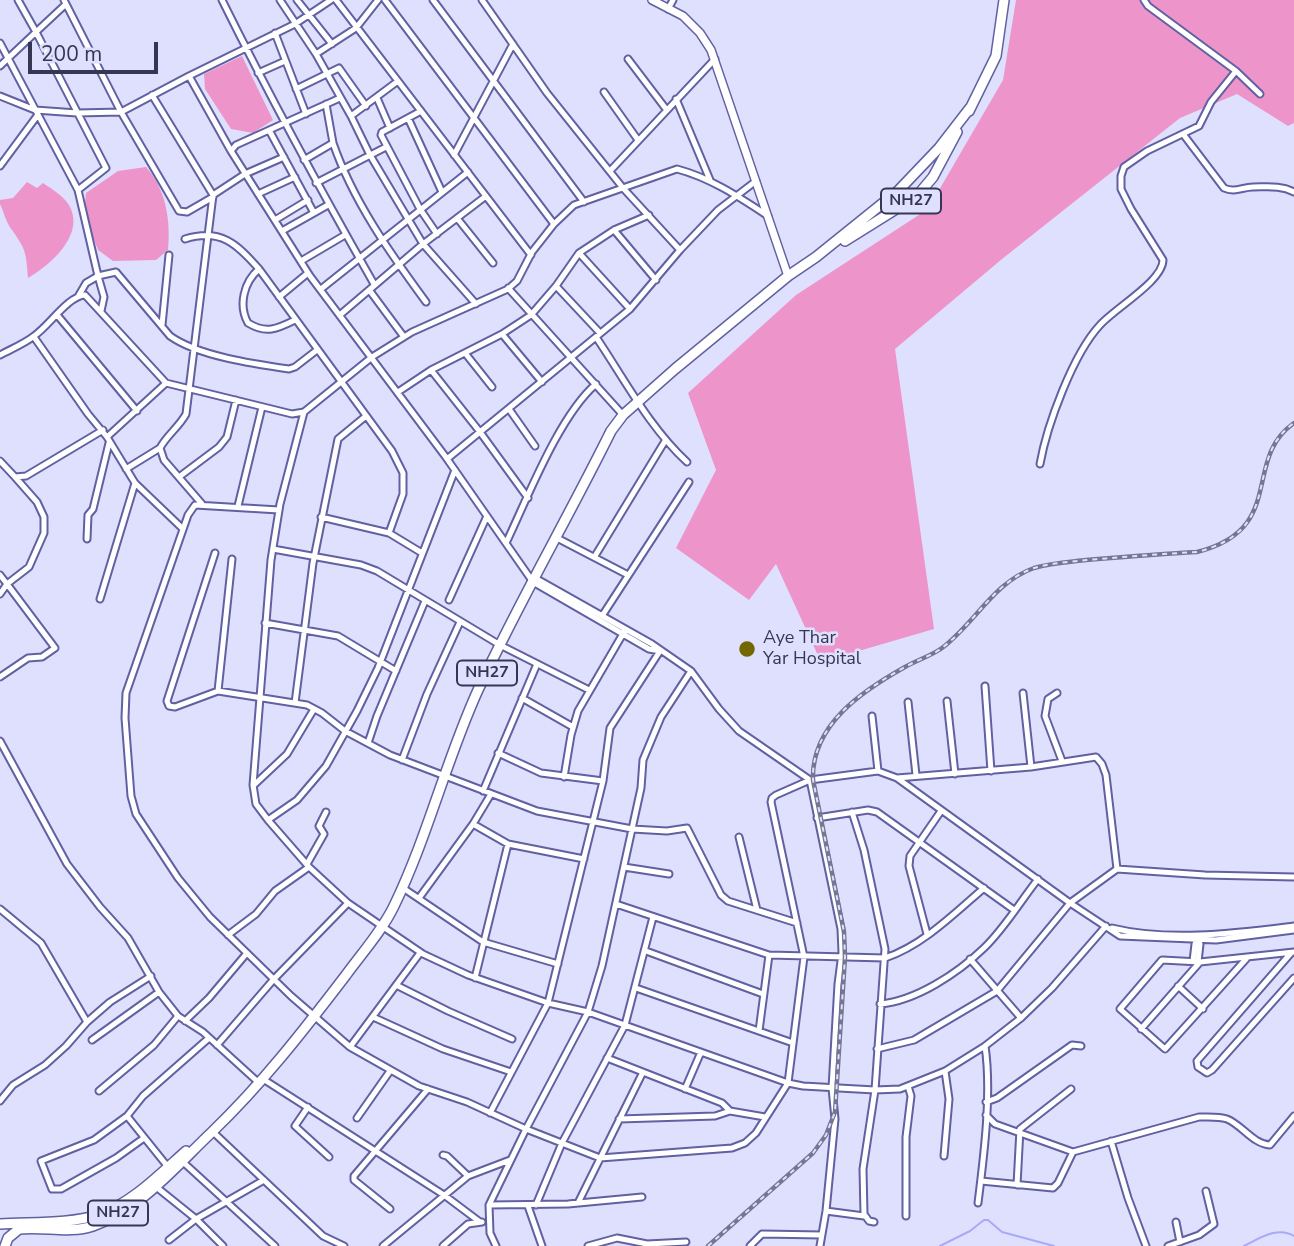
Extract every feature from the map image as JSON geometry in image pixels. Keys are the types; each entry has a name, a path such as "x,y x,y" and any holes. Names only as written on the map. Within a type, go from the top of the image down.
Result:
{"highway":[{"name":"NH27","path":"5,1246 8,1238 19,1229 78,1230 94,1226 136,1202 183,1162 261,1081 314,1017 382,927 426,829 478,691 611,431 638,401 788,276 917,196 933,177 996,56 1004,0"},
{"name":"NH27","path":"816,257 898,191 939,148 970,108"},
{"name":"NH27","path":"0,1224 80,1219 98,1215 124,1201 212,1131"}],"main road":[{"path":"652,0 683,16 700,33 715,59 788,276"}],"street":[{"path":"19,0 106,169 78,190"},
{"path":"222,0 316,183 374,284"},
{"path":"280,0 316,54 407,220 423,244 476,304"},
{"path":"297,0 332,44"},
{"path":"0,96 36,113 121,112 295,24 333,0 531,255"},
{"path":"316,54 356,28 378,0"},
{"path":"385,0 554,224"},
{"path":"433,0 584,202"},
{"path":"482,0 548,93 622,188 680,250"},
{"path":"668,9 673,0"},
{"path":"1144,0 1148,6 1236,72 1260,94"},
{"path":"0,66 65,2 121,112 178,211 187,212 246,174 284,157"},
{"path":"275,33 306,114"},
{"path":"0,43 78,190 103,297 101,311"},
{"path":"454,155 513,44"},
{"path":"628,59 666,109"},
{"path":"610,171 715,59"},
{"path":"258,73 285,61"},
{"path":"296,89 326,73 340,69 366,106"},
{"path":"1040,464 1050,428 1083,349 1101,323 1156,277 1163,266 1163,260 1121,189 1124,167 1147,151 1203,122 1211,102 1236,72"},
{"path":"189,76 231,151 308,273 341,314 534,580 691,671 738,730 810,780 841,929 832,1088 835,1119 820,1246"},
{"path":"351,117 398,81"},
{"path":"604,92 638,140"},
{"path":"126,470 160,448 166,438 178,428 186,414 213,196 152,95"},
{"path":"231,151 236,145 340,98"},
{"path":"377,98 390,128"},
{"path":"676,99 710,181"},
{"path":"326,104 333,143 342,170 382,240 426,302"},
{"path":"421,111 381,135 420,209 437,234"},
{"path":"0,166 36,113"},
{"path":"408,118 442,192"},
{"path":"269,131 314,213"},
{"path":"1183,134 1224,188 1231,191 1279,186 1294,192"},
{"path":"304,160 333,143"},
{"path":"316,183 386,147"},
{"path":"79,295 86,295 166,383 292,414 304,412 372,357 404,337 509,288 517,281 531,255 554,224 574,205 677,169 710,181 768,216"},
{"path":"321,289 468,172"},
{"path":"258,194 295,177"},
{"path":"447,459 630,309 718,210 756,181"},
{"path":"341,314 398,264 486,196"},
{"path":"275,220 307,200"},
{"path":"282,231 328,205"},
{"path":"398,392 431,370 502,334 531,315 579,253 614,230 649,215"},
{"path":"457,218 492,263"},
{"path":"614,230 656,280"},
{"path":"301,261 345,235"},
{"path":"185,239 209,236 229,240 239,246 392,451 403,473 402,494 389,533"},
{"path":"579,253 630,309"},
{"path":"162,325 169,255"},
{"path":"259,270 251,276 243,303 248,323 270,331 295,320"},
{"path":"0,355 34,337 79,295 86,283 98,276 116,272 179,343 242,363 289,369 317,350"},
{"path":"279,297 308,273"},
{"path":"556,286 598,335 665,441 687,462"},
{"path":"509,288 623,415"},
{"path":"370,291 404,337"},
{"path":"58,316 137,411"},
{"path":"502,334 542,382"},
{"path":"34,337 88,414 103,430 135,483 183,529"},
{"path":"465,353 492,387"},
{"path":"431,370 528,498"},
{"path":"87,539 88,515 93,509 108,440 166,383"},
{"path":"506,543 558,437 581,397 596,384"},
{"path":"179,477 219,447 227,437 236,400"},
{"path":"238,506 262,407"},
{"path":"509,409 535,446"},
{"path":"304,412 279,510 273,549 253,785 256,804 308,866 348,903 420,953 475,978 548,1003 589,1012 625,1024 788,1083 875,1090 908,1086 945,1070 985,1046 1021,1018 1078,960 1106,926"},
{"path":"295,703 314,556 338,439 366,416"},
{"path":"15,477 26,476 103,430"},
{"path":"594,556 665,441"},
{"path":"160,448 164,460 202,504"},
{"path":"0,461 37,502 44,517 44,533 29,567 7,584 0,594"},
{"path":"268,820 297,800 326,766 345,731 380,662 455,470"},
{"path":"602,616 690,482"},
{"path":"100,599 135,483"},
{"path":"279,510 202,504 195,505 188,514 127,693 125,718 131,796 136,814 178,878 228,935 314,1017 350,1047 390,1071 428,1089 600,1158 732,1148 751,1139 788,1083 804,957 771,802 776,795 810,780 878,771 897,778 1106,926 1198,937 1294,928"},
{"path":"449,600 487,516"},
{"path":"321,517 389,533 422,553"},
{"path":"557,538 628,575"},
{"path":"273,549 360,565 377,571 500,645 589,691"},
{"path":"215,553 167,701 169,706 175,707 218,691 295,703 314,709 345,731 402,760 537,811 632,829 667,831 687,828 720,895 729,901 797,923"},
{"path":"218,691 232,559"},
{"path":"0,575 55,648 42,657 28,658 0,677"},
{"path":"534,580 602,616 624,631"},
{"path":"368,743 425,601"},
{"path":"402,760 427,694 460,622"},
{"path":"265,623 338,636 396,671"},
{"path":"564,777 573,727 589,691 624,631"},
{"path":"490,1113 548,1003 603,781 610,728 660,651"},
{"path":"483,791 537,664"},
{"path":"496,1246 490,1233 489,1205 526,1129 589,1012 641,788 643,760 661,717 691,671"},
{"path":"985,686 991,771"},
{"path":"1023,693 1031,767"},
{"path":"1057,693 1048,699 1045,716 1062,761"},
{"path":"522,698 573,727"},
{"path":"947,701 955,774"},
{"path":"908,702 916,775"},
{"path":"253,785 287,754 314,709"},
{"path":"872,716 878,771"},
{"path":"0,741 67,864 100,908 128,938 159,992 178,1016 261,1081 308,1107 444,1195 480,1222"},
{"path":"498,754 541,773 603,781"},
{"path":"897,778 1031,767 1093,757 1102,764 1106,775 1117,869"},
{"path":"419,898 473,824 491,794"},
{"path":"817,818 867,810 877,811 1014,910"},
{"path":"927,934 910,877 910,856 941,811"},
{"path":"228,935 251,918 285,883 308,866 324,834 319,826 326,812"},
{"path":"852,812 864,850 885,949 875,1090 863,1169 864,1216"},
{"path":"473,824 508,844 584,859"},
{"path":"739,837 757,910"},
{"path":"475,978 508,844"},
{"path":"624,867 669,874"},
{"path":"877,1049 914,1040 996,991 1070,903 1117,869 1215,876 1294,877"},
{"path":"880,1004 913,997 970,959 985,947 1038,879"},
{"path":"402,887 483,942 558,964"},
{"path":"616,904 769,955 885,958 898,954 927,934 984,887"},
{"path":"217,1045 274,979 348,903"},
{"path":"0,909 41,943 87,1022"},
{"path":"536,1205 562,1143 625,1024 653,917"},
{"path":"1141,1029 1197,961 1200,944 1198,937"},
{"path":"646,951 763,994"},
{"path":"185,1021 209,998 247,953"},
{"path":"350,1047 420,953"},
{"path":"1247,958 1165,1049 1121,1011 1121,1007 1162,960 1197,961 1292,953"},
{"path":"1292,953 1197,1061 1198,1067 1207,1073 1212,1070 1294,978"},
{"path":"759,1031 769,955"},
{"path":"970,959 1021,1018"},
{"path":"0,1101 13,1085 45,1065 110,1002 151,976"},
{"path":"396,985 512,1039"},
{"path":"1178,986 1203,1009"},
{"path":"636,988 793,1043"},
{"path":"92,1040 159,992"},
{"path":"99,1091 146,1053 178,1016"},
{"path":"373,1017 443,1049 511,1072"},
{"path":"144,1138 116,1158 61,1189 52,1189 41,1161 94,1140 127,1116 143,1096 209,1038"},
{"path":"986,1102 997,1098 1072,1045 1081,1046"},
{"path":"978,1203 986,1115 985,1046"},
{"path":"685,1089 701,1052"},
{"path":"607,1058 722,1103 730,1111"},
{"path":"944,1156 949,1099 945,1070"},
{"path":"357,1118 390,1071"},
{"path":"578,1203 643,1072"},
{"path":"906,1216 906,1137 911,1096 908,1086"},
{"path":"1017,1185 1020,1133 1024,1124 1071,1088"},
{"path":"390,1209 354,1180 356,1173 428,1089"},
{"path":"308,1107 295,1126 329,1157"},
{"path":"620,1119 715,1116 730,1111 765,1117"},
{"path":"986,1115 995,1124 1073,1152 1182,1121 1209,1117 1230,1120 1260,1142 1270,1145 1294,1116"},
{"path":"127,1116 168,1167"},
{"path":"212,1131 323,1236 344,1246"},
{"path":"1111,1141 1146,1246"},
{"path":"981,1181 1055,1187 1073,1152"},
{"path":"443,1155 468,1176"},
{"path":"383,1246 468,1176 510,1160"},
{"path":"183,1162 275,1246"},
{"path":"169,1240 196,1220 264,1181"},
{"path":"155,1186 223,1246"},
{"path":"1168,1246 1206,1231 1214,1224 1206,1191"},
{"path":"489,1205 528,1206 642,1197"},
{"path":"528,1206 542,1246"},
{"path":"826,1211 864,1216 874,1222"},
{"path":"443,1246 468,1224 489,1220"},
{"path":"1176,1222 1180,1242"},
{"path":"750,1246 762,1234 822,1235"},
{"path":"588,1246 617,1238 647,1244 687,1242"}],"shaded area":[{"path":"1016,0 1294,0 1294,123 1288,126 1237,94 1180,118 1002,259 895,349 934,629 821,662 776,564 749,600 676,548 716,470 688,393 796,295 928,209 1003,80"},
{"path":"242,56 273,120 253,133 231,129 205,89 204,74"},
{"path":"146,167 158,185 166,206 168,250 156,260 113,261 98,250 84,215 86,193 118,171"},
{"path":"27,182 37,188 43,183 59,194 69,205 73,220 72,230 62,249 28,278 24,252 0,204 0,200 13,198"}],"waterway":[{"path":"940,1246 970,1231 984,1220 988,1220 1002,1232 1054,1246"},
{"path":"1244,1246 1275,1233 1294,1236"}],"railway":[{"path":"708,1246 813,1153 826,1135 835,1112 845,957 844,932 813,780 820,743 830,726 872,687 942,648 996,593 1020,574 1060,563 1197,552 1225,541 1243,527 1254,511 1269,456 1278,438 1294,423"}],"place":[{"name":"Aye Thar Yar Hospital","path":"747,649"}]}
